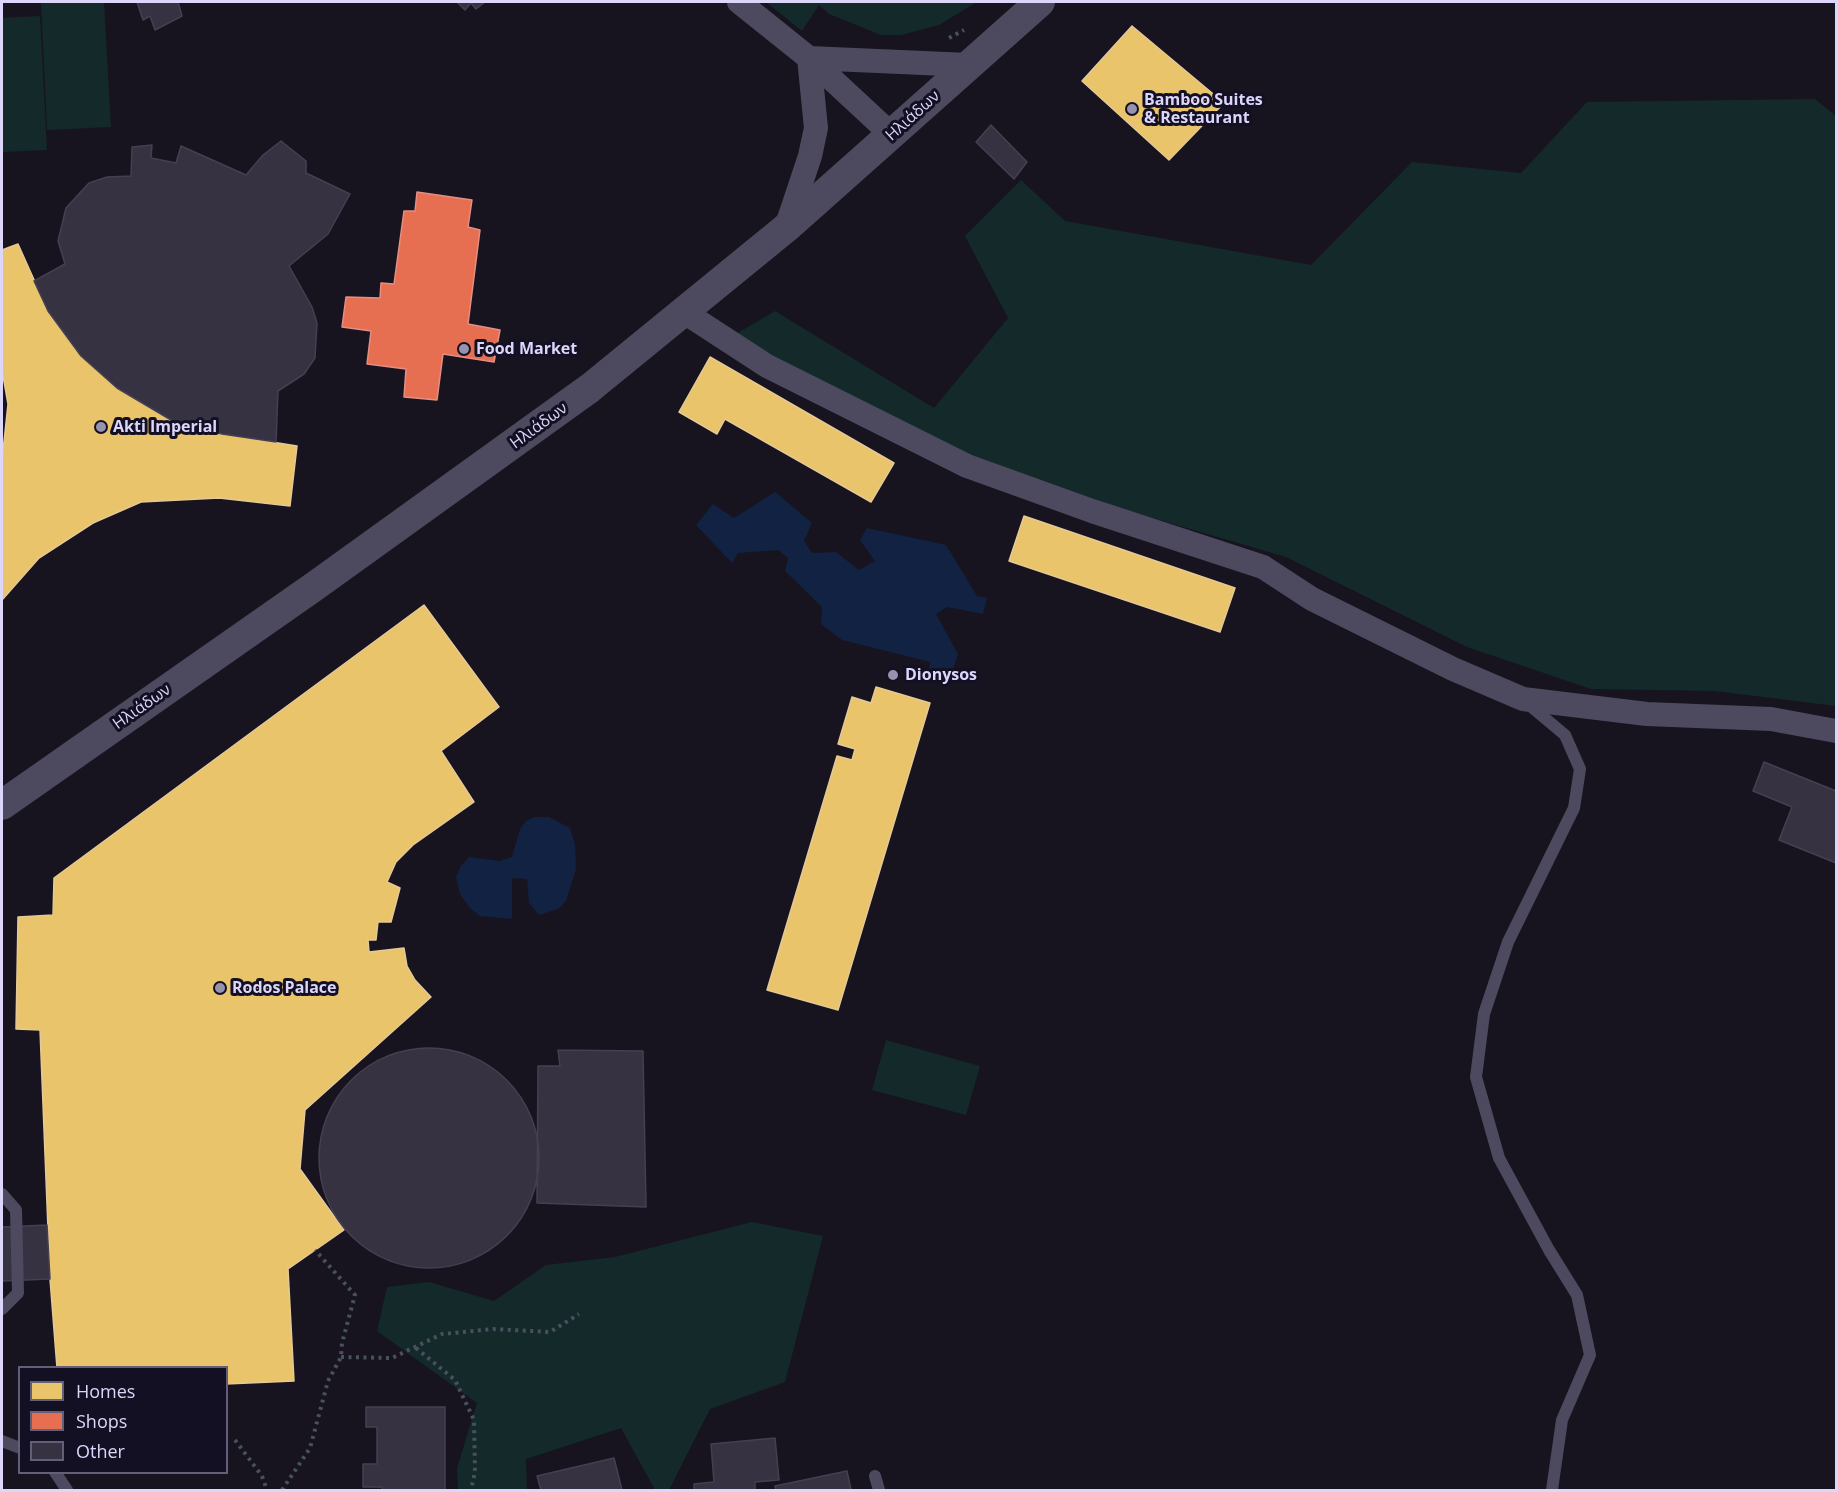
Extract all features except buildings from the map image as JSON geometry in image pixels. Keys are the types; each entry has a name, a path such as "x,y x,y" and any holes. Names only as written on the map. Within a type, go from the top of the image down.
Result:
{"street":[{"path":"739,2 809,58 892,135"},
{"name":"Ηλιάδων","path":"2,805 488,463 590,388 786,228 1040,2"},
{"path":"809,58 969,65"},
{"path":"786,228 810,156 816,128 809,58"},
{"path":"684,312 767,366 967,466 1092,511 1263,567 1312,599 1453,669 1523,699 1647,714 1771,719 1836,730"}],"lane":[{"path":"1523,699 1565,735 1580,769 1574,808 1508,942 1487,1004 1476,1077 1499,1158 1549,1250 1577,1295 1590,1355 1562,1420 1552,1491"},
{"path":"2,1194 15,1210 18,1293 2,1309"},
{"path":"2,1441 18,1447"},
{"path":"56,1474 67,1491"},
{"path":"875,1476 879,1491"}],"path":[{"path":"945,40 972,22"},
{"path":"282,1491 310,1448 317,1413 328,1381 341,1357 355,1295 315,1250"},
{"path":"341,1357 392,1358 442,1334 493,1329 550,1332 579,1314"},
{"path":"416,1348 455,1380 474,1420 475,1472 471,1491"},
{"path":"235,1440 262,1476 267,1491"}],"green space":[{"path":"41,2 104,2 111,127 47,130"},
{"path":"766,2 977,2 939,25 901,35 881,35 829,14 819,5 802,31"},
{"path":"40,16 47,150 2,152 2,18"},
{"path":"1815,99 1836,116 1836,706 1715,691 1591,689 1467,647 1286,557 978,467 719,344 775,311 934,408 1008,318 965,236 1021,180 1065,221 1311,265 1412,162 1521,173 1587,102"},
{"path":"886,1040 980,1066 966,1115 872,1090"},
{"path":"752,1222 823,1236 785,1382 710,1409 669,1490 655,1490 621,1428 526,1459 527,1490 458,1490 457,1468 477,1403 377,1331 387,1287 429,1282 494,1301 546,1265 615,1257"}],"water":[{"path":"775,492 812,523 804,541 812,553 836,552 859,570 875,561 860,540 867,528 946,545 977,596 987,598 983,614 947,607 936,614 958,654 949,683 927,678 930,662 842,640 821,624 822,607 785,571 788,558 778,550 738,553 732,563 696,525 713,504 734,518"},
{"path":"534,817 549,817 570,828 575,845 576,869 566,901 558,909 539,915 529,903 527,879 512,878 512,919 480,916 470,908 460,894 456,877 461,866 469,857 500,861 512,857 520,829 526,821"}],"place":[{"name":"Bamboo Suites & Restaurant","path":"1132,109"},
{"name":"Food Market","path":"464,349"},
{"name":"Akti Imperial","path":"101,427"},
{"name":"Dionysos","path":"893,675"},
{"name":"Rodos Palace","path":"220,988"}]}
